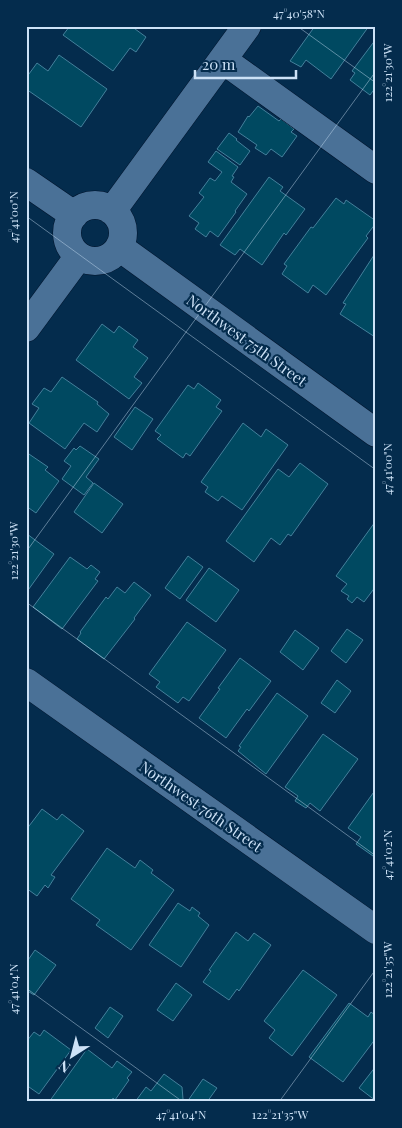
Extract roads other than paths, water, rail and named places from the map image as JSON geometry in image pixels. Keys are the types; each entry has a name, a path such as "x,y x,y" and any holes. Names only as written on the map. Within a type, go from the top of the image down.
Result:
{"street":[{"path":"112,211 247,26"},
{"path":"223,60 376,170"},
{"path":"26,182 74,215"},
{"path":"92,205 102,206 112,211 118,216 123,234 116,253 108,258 90,261 74,252 67,237 67,228 74,215 83,208 92,205"},
{"name":"Northwest 75th Street","path":"119,247 376,433"},
{"path":"26,328 79,256"},
{"name":"Northwest 76th Street","path":"26,682 376,930"}]}
